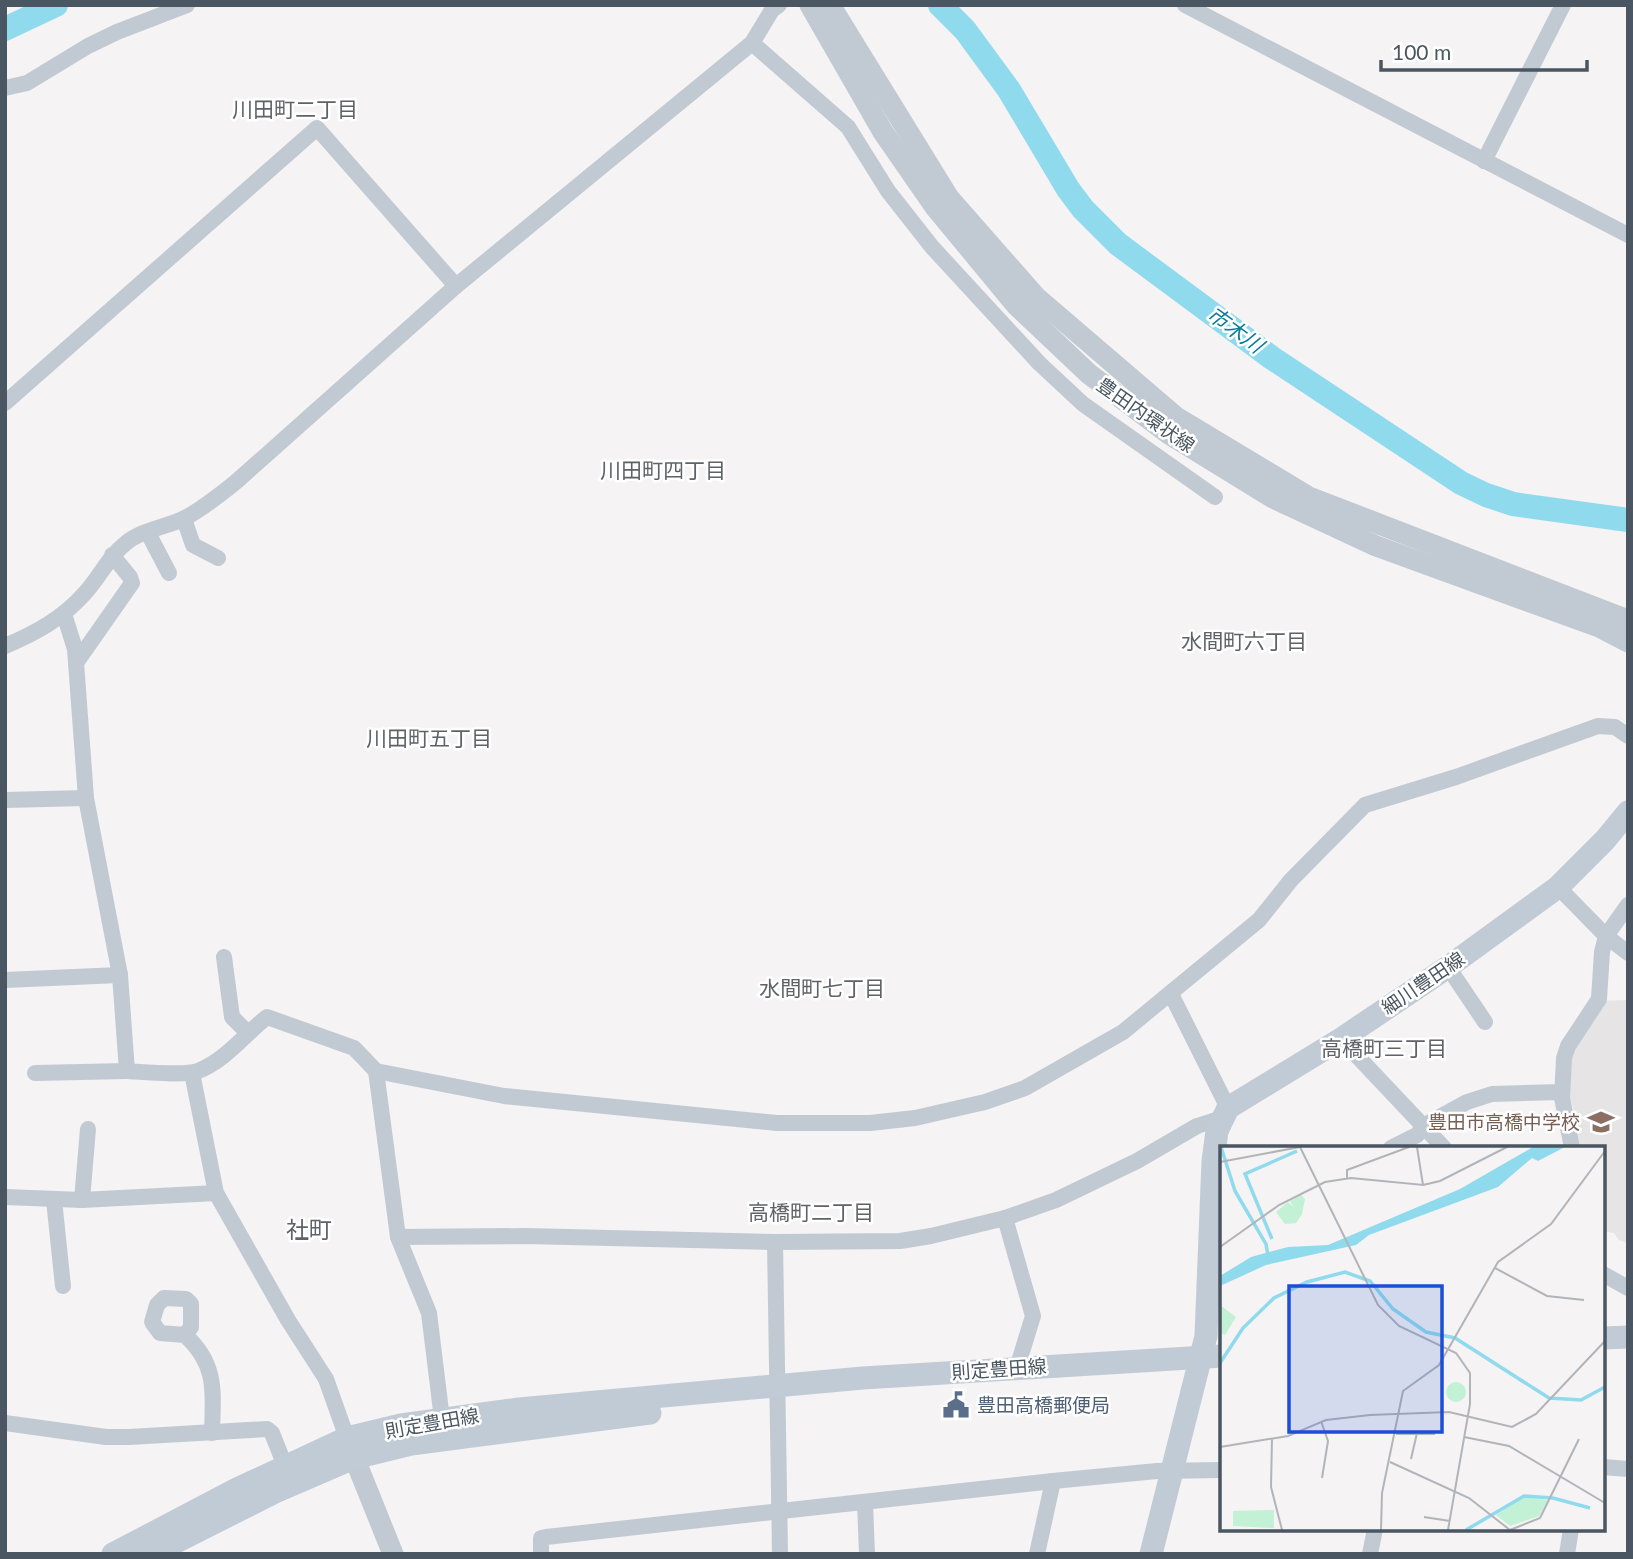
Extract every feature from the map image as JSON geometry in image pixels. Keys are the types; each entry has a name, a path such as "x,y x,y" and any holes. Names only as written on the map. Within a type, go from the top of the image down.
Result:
{"main road":[{"name":"細川豊田線","path":"1225,1113 1341,1039 1558,887 1605,840 1628,812"},
{"path":"1151,1554 1172,1471 1211,1356 1206,1336 1214,1302 1213,1161 1217,1131 1225,1113"},
{"name":"則定豊田線","path":"152,1554 275,1492 351,1448 401,1425 519,1409 863,1378 1211,1356"},
{"name":"則定豊田線","path":"113,1554 285,1466 351,1448 411,1444 543,1428 705,1404 776,1387"}],"street":[{"path":"5,88 27,83 88,46 187,5"},
{"path":"5,646 35,633 64,614 87,592 112,555 128,541 184,519 237,481 456,286 752,43 772,10 779,5"},
{"name":"豊田内環状線","path":"810,5 883,132 942,202 1016,305 1088,374 1169,434 1273,498 1376,546 1599,627 1628,642"},
{"name":"豊田内環状線","path":"830,5 942,202 1036,297 1176,417 1309,497 1628,620"},
{"path":"1185,5 1628,235"},
{"path":"1483,161 1563,5"},
{"path":"752,43 848,127 888,191 932,247 1039,363 1083,404 1215,497"},
{"path":"5,403 317,128 456,286"},
{"path":"184,519 193,545 218,558"},
{"path":"148,533 169,573"},
{"path":"76,663 132,583 112,555"},
{"path":"64,614 75,649 86,798 120,975 127,1072"},
{"path":"35,1073 198,1072 223,1057 247,1032 267,1017 354,1048 376,1070 504,1096 813,1125 915,1118 985,1102 1025,1088 1106,1044 1259,920 1291,880 1365,805 1456,777 1598,726 1615,727 1628,736"},
{"path":"5,800 86,798"},
{"path":"1558,887 1628,953"},
{"path":"1572,1146 1561,1092 1564,1058 1568,1046 1600,996 1602,952 1615,939 1628,905"},
{"path":"224,957 232,1017 247,1032"},
{"path":"1447,967 1485,1022"},
{"path":"5,981 120,975"},
{"path":"398,1237 900,1241 1005,1218 1056,1200 1225,1113 1171,994"},
{"path":"1341,1039 1442,1146"},
{"path":"376,1070 398,1237 429,1312 442,1419"},
{"path":"192,1073 216,1193 288,1320 326,1379 393,1554"},
{"path":"1395,1146 1417,1135 1425,1125 1467,1102 1492,1094 1561,1092"},
{"path":"82,1200 88,1129"},
{"path":"5,1197 82,1200 216,1193"},
{"path":"54,1200 63,1286"},
{"path":"1005,1218 1033,1316 1017,1368"},
{"path":"775,1242 780,1554"},
{"path":"1605,1275 1628,1288"},
{"path":"185,1335 204,1357 211,1374 212,1433"},
{"path":"5,1423 106,1437 267,1429 272,1433 285,1466"},
{"path":"1605,1467 1628,1469"},
{"path":"541,1554 541,1538 546,1536 779,1513 1053,1481 1172,1471 1220,1470"},
{"path":"1037,1554 1053,1481"},
{"path":"865,1503 867,1554"},
{"path":"1370,1554 1375,1531"},
{"path":"1567,1554 1571,1531"}],"shaded area":[{"name":"豊田市高橋中学校","path":"1628,1000 1628,1243 1619,1240 1614,1233 1605,1231 1605,1146 1578,1146 1573,1108 1565,1080 1574,1037 1598,1001"}],"waterway":[{"name":"市木川","path":"5,29 56,5"},
{"name":"市木川","path":"940,5 965,30 1009,90 1068,189 1083,209 1118,244 1272,358 1461,483 1513,504 1628,520"}],"place":[{"name":"豊田市高橋中学校","path":"1601,1122"},
{"name":"豊田高橋郵便局","path":"956,1405"}],"district":[{"name":"川田町二丁目","path":"295,110"},
{"name":"川田町四丁目","path":"663,471"},
{"name":"水間町六丁目","path":"1244,642"},
{"name":"川田町五丁目","path":"429,739"},
{"name":"水間町七丁目","path":"822,989"},
{"name":"高橋町三丁目","path":"1384,1049"},
{"name":"高橋町二丁目","path":"811,1213"},
{"name":"社町","path":"309,1230"}]}
